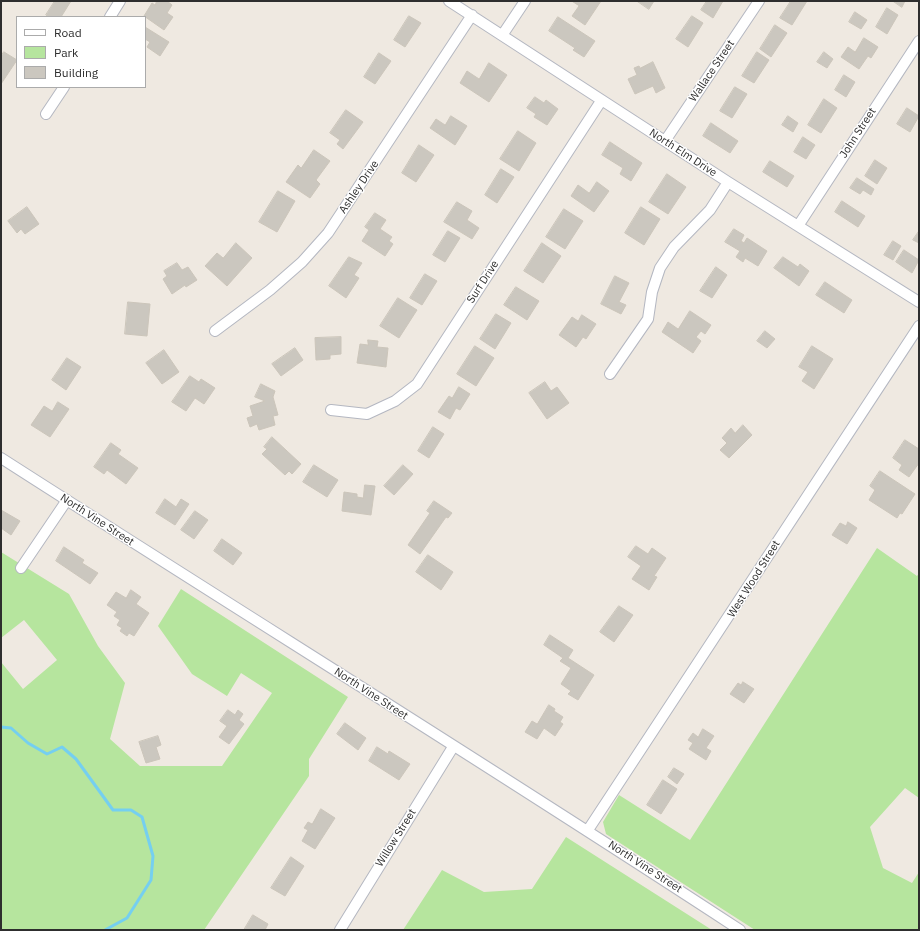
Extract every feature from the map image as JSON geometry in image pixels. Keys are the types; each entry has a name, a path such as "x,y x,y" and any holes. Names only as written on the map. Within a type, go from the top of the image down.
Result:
{"street":[{"path":"111,16 120,1"},
{"name":"North Elm Drive","path":"450,1 503,34 601,101 919,302"},
{"path":"503,34 525,1"},
{"name":"Wallace Street","path":"666,141 760,1"},
{"name":"Ashley Drive","path":"215,331 270,290 302,262 328,233 472,15"},
{"name":"John Street","path":"798,226 919,41"},
{"path":"46,114 63,88"},
{"name":"Surf Drive","path":"331,410 367,414 395,401 417,384 601,101"},
{"path":"610,374 648,319 652,292 660,268 674,247 710,210 728,182"},
{"name":"West Wood Street","path":"588,830 919,326"},
{"name":"North Vine Street","path":"1,458 453,747 588,830 740,930"},
{"path":"21,568 66,500"},
{"name":"Willow Street","path":"340,930 453,747"}],"green space":[{"path":"877,548 917,576 919,573 919,798 905,788 870,827 883,868 912,883 919,872 919,930 755,930 606,834 603,822 619,795 690,840"},
{"path":"1,552 69,594 98,646 125,683 110,739 140,766 222,766 272,693 241,673 227,696 192,674 158,626 181,589 348,697 309,759 309,776 204,930 1,930 1,662 23,689 57,660 24,620 1,638"},
{"path":"566,837 712,930 403,930 442,870 484,892 532,889"}],"building":[{"path":"55,1 71,1 62,16 46,15"},
{"path":"157,1 167,1 172,5 167,13 173,17 164,30 144,16 152,3 155,5"},
{"path":"572,1 601,1 585,25 572,16 579,6"},
{"path":"637,1 654,1 649,9"},
{"path":"707,1 723,1 713,18 701,10"},
{"path":"791,1 807,1 792,25 780,18"},
{"path":"893,1 905,1 902,7"},
{"path":"887,8 898,15 887,34 876,27"},
{"path":"855,12 867,20 861,29 849,22"},
{"path":"409,16 421,23 405,47 394,40"},
{"path":"692,16 703,23 688,47 676,39"},
{"path":"558,17 595,41 584,57 573,50 575,48 549,31"},
{"path":"775,25 787,33 771,57 760,49"},
{"path":"146,28 169,42 160,56 147,47 150,42 146,40"},
{"path":"864,38 878,47 871,58 868,56 859,69 841,57 848,47 855,52"},
{"path":"4,52 16,59 16,62 1,84 1,56"},
{"path":"757,52 769,60 754,83 742,76"},
{"path":"824,52 833,59 827,68 817,62"},
{"path":"379,53 391,61 375,84 364,77"},
{"path":"653,62 665,88 656,93 653,86 635,94 628,79 637,75 634,68 639,66 640,68"},
{"path":"489,63 507,75 489,102 460,83 467,71 479,79"},
{"path":"844,75 855,82 846,97 835,90"},
{"path":"735,87 747,94 732,118 720,111"},
{"path":"535,97 544,103 546,100 558,109 547,125 534,117 536,114 527,108"},
{"path":"824,99 837,108 821,133 808,125"},
{"path":"907,108 919,116 910,132 897,124"},
{"path":"346,110 363,122 343,149 337,144 340,140 330,133"},
{"path":"451,116 467,126 455,145 430,128 436,119 445,125"},
{"path":"788,116 798,123 793,132 782,125"},
{"path":"711,123 738,141 730,153 703,136"},
{"path":"518,131 536,143 519,171 500,159"},
{"path":"803,137 815,145 806,159 794,152"},
{"path":"610,142 642,163 631,181 620,174 623,168 602,155"},
{"path":"419,145 434,155 416,182 402,173"},
{"path":"314,150 330,161 316,180 320,184 310,198 286,182 298,165 301,168"},
{"path":"875,160 887,168 877,184 865,176"},
{"path":"770,161 794,176 787,187 763,172"},
{"path":"501,169 514,177 497,203 485,195"},
{"path":"667,174 686,187 668,214 649,202"},
{"path":"857,178 874,189 871,195 863,190 860,194 850,188"},
{"path":"597,182 609,191 594,212 571,196 578,185 589,193"},
{"path":"278,191 295,201 277,232 259,222"},
{"path":"842,201 865,216 858,227 835,212"},
{"path":"457,202 472,211 467,220 479,228 472,239 444,222"},
{"path":"27,207 39,224 25,234 21,229 17,233 8,221"},
{"path":"641,207 660,219 644,245 625,233"},
{"path":"564,209 583,221 565,249 546,237"},
{"path":"375,213 386,220 380,229 392,237 389,241 393,244 385,256 362,241 369,230 365,227"},
{"path":"734,229 744,235 741,241 744,243 747,238 767,251 758,266 745,258 743,262 736,257 740,251 725,242"},
{"path":"448,231 460,238 445,262 433,255"},
{"path":"919,231 919,243 913,240"},
{"path":"893,241 901,246 893,260 884,255"},
{"path":"236,243 252,258 227,286 205,266 217,253 223,258"},
{"path":"542,243 561,256 543,283 524,271"},
{"path":"904,250 919,260 912,273 896,262"},
{"path":"349,257 362,263 354,275 359,278 346,298 329,286"},
{"path":"783,257 798,267 800,264 809,271 799,286 774,268"},
{"path":"177,263 182,270 188,267 197,280 186,287 185,285 172,294 163,279 167,276 164,271"},
{"path":"716,267 727,275 712,298 700,291"},
{"path":"425,274 437,281 422,305 410,298"},
{"path":"615,276 629,283 619,302 626,305 621,314 601,304"},
{"path":"825,282 852,300 844,313 816,295"},
{"path":"516,287 539,301 527,320 504,305"},
{"path":"398,298 417,310 399,338 380,326"},
{"path":"128,302 150,304 147,336 125,334"},
{"path":"690,311 711,325 705,334 701,331 696,337 701,341 693,353 662,332 668,322 678,329"},
{"path":"496,314 511,323 495,349 480,339"},
{"path":"582,315 596,324 586,339 583,337 576,347 559,335 572,317 578,321"},
{"path":"765,331 775,339 767,348 757,341"},
{"path":"341,337 341,354 330,355 330,359 316,360 315,338"},
{"path":"368,340 378,341 377,347 388,348 386,367 357,363 360,344 368,345"},
{"path":"475,346 494,358 476,386 457,374"},
{"path":"812,346 833,359 814,389 802,381 808,372 799,367"},
{"path":"295,348 303,360 281,376 272,364"},
{"path":"164,350 179,372 162,384 146,363"},
{"path":"67,358 81,367 66,390 52,380"},
{"path":"190,376 199,382 201,379 215,388 204,404 195,398 186,411 172,402"},
{"path":"545,382 551,391 557,387 569,403 547,419 529,393"},
{"path":"261,384 275,391 273,397 278,415 273,416 275,425 259,430 257,424 250,427 247,418 253,416 250,406 265,401 255,397"},
{"path":"459,387 470,394 460,410 456,408 450,419 438,412 449,396 452,398"},
{"path":"58,402 69,409 50,437 31,425 44,406 52,411"},
{"path":"743,425 752,435 729,458 720,450 727,443 722,438 731,428 735,433"},
{"path":"433,427 444,434 429,458 418,451"},
{"path":"272,437 301,464 292,474 289,471 285,475 262,454 267,449 264,447"},
{"path":"905,440 919,449 919,463 909,477 899,470 902,465 893,458"},
{"path":"111,443 121,450 118,454 138,468 126,484 107,470 104,474 94,467"},
{"path":"314,465 338,480 327,497 303,482"},
{"path":"403,465 413,474 394,495 384,486"},
{"path":"880,471 915,494 902,514 900,513 897,518 869,500 875,490 870,486"},
{"path":"365,485 375,486 371,515 342,511 344,492 357,494 357,497 363,498"},
{"path":"165,499 176,507 181,499 189,504 175,525 156,513"},
{"path":"434,501 452,513 448,518 446,517 420,554 408,545 430,513 427,511"},
{"path":"1,510 20,521 11,535 1,528"},
{"path":"195,511 208,520 194,539 181,530"},
{"path":"848,522 857,528 847,544 832,535 840,523 846,526"},
{"path":"222,539 242,553 233,565 214,551"},
{"path":"636,546 648,554 652,548 666,558 654,576 657,577 649,590 632,579 641,566 628,557"},
{"path":"64,547 84,560 82,563 98,573 90,584 56,561"},
{"path":"428,555 453,572 441,590 416,572"},
{"path":"131,590 141,597 136,604 149,613 134,636 129,633 127,636 120,631 122,628 117,625 120,620 114,616 117,612 107,605 116,592 126,598"},
{"path":"619,606 633,615 614,642 600,632"},
{"path":"550,635 573,650 568,658 594,675 578,700 568,694 571,691 561,684 571,668 560,661 563,658 544,645"},
{"path":"743,682 754,689 744,703 730,694 738,683 741,685"},
{"path":"549,705 555,709 554,711 563,717 560,722 563,724 555,736 544,728 537,739 525,732 532,721 537,724"},
{"path":"228,710 235,715 238,710 243,714 239,720 244,724 229,744 219,737 227,726 220,721"},
{"path":"345,723 366,738 358,750 337,734"},
{"path":"703,729 714,736 706,748 711,751 706,760 689,749 693,743 688,740 693,733 698,737"},
{"path":"158,736 161,745 156,747 160,759 146,763 139,742"},
{"path":"377,747 388,754 389,751 410,764 399,780 369,761"},
{"path":"674,768 684,774 677,784 668,777"},
{"path":"663,780 677,789 661,814 647,805"},
{"path":"321,809 335,818 315,849 302,841 308,830 304,828 308,822 312,824"},
{"path":"291,857 304,866 285,896 271,888"},
{"path":"253,915 268,924 265,930 244,930"}],"waterway":[{"path":"1,727 11,728 28,743 47,754 62,747 76,759 113,810 131,810 142,817 153,856 151,880 127,918 105,930"}]}
